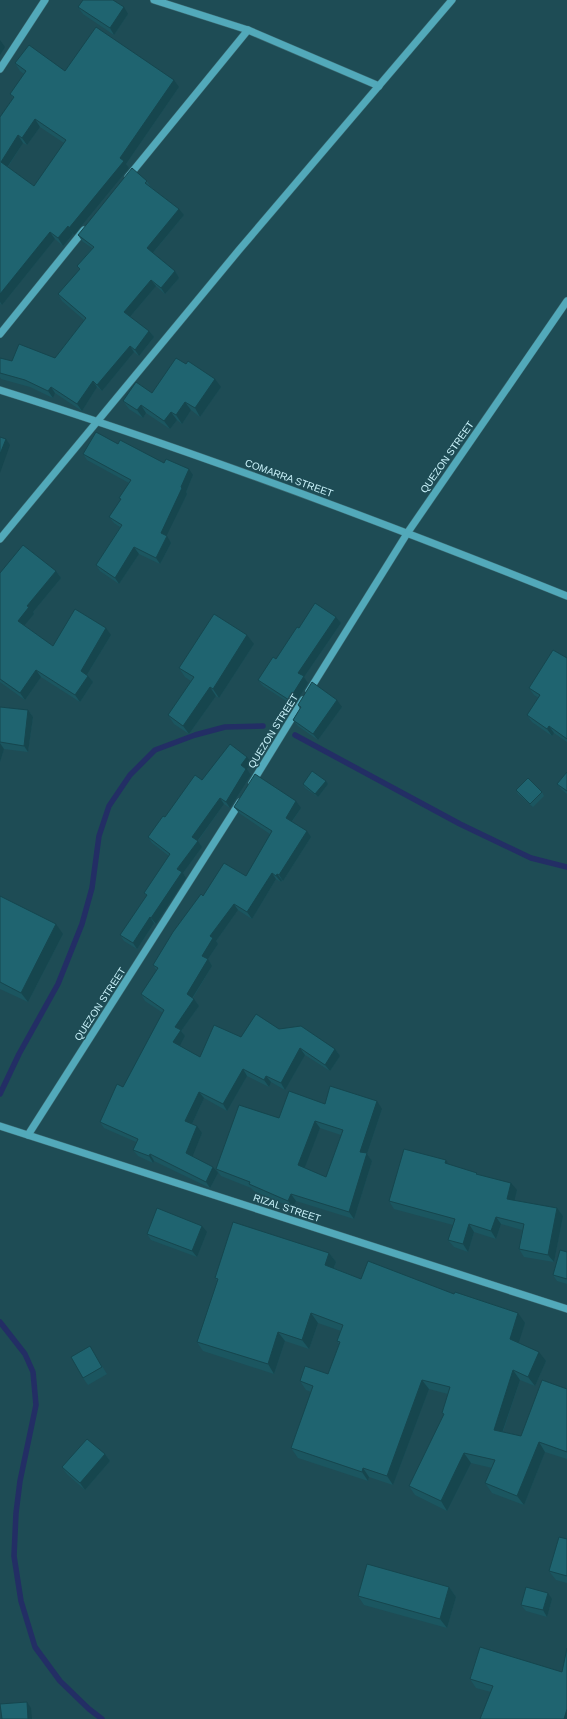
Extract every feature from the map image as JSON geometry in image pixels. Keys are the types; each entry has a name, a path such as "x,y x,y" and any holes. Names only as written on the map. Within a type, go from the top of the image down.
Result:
{"street":[{"path":"0,69 45,0"},
{"path":"154,0 248,30 379,86"},
{"path":"0,539 239,250 452,0"},
{"path":"121,185 248,30"},
{"path":"0,334 91,222"},
{"name":"QUEZON STREET","path":"28,1135 248,792 408,532 567,301"},
{"name":"COMARRA STREET","path":"0,390 98,420 408,532 567,596"},
{"name":"RIZAL STREET","path":"0,1126 567,1309"}],"building":[{"path":"83,0 113,0 124,7 110,28 78,7"},
{"path":"96,27 174,80 120,158 124,161 69,228 68,226 58,238 50,232 0,294 0,117 14,97 10,94 26,71 15,63 29,45 65,71","holes":["35,119 66,140 34,186 1,162 18,135 22,138"]},
{"path":"132,168 147,181 145,183 179,209 147,248 175,271 161,288 151,280 124,312 149,331 135,350 130,346 97,385 93,381 77,404 51,387 48,391 25,380 0,373 0,358 12,361 19,344 55,358 86,318 58,294 80,269 77,266 94,247 78,235"},
{"path":"176,358 186,364 188,361 215,379 195,408 185,402 176,415 171,412 164,421 141,405 137,410 123,401 136,382 152,393"},
{"path":"96,432 118,444 120,440 164,463 166,459 189,469 181,487 182,488 161,533 167,536 156,558 134,547 115,578 96,565 122,525 109,517 131,480 83,454"},
{"path":"0,437 6,439 0,454"},
{"path":"23,545 56,571 27,606 29,607 18,621 53,646 75,609 106,628 81,671 88,676 75,695 36,670 20,693 0,679 0,573"},
{"path":"315,603 336,617 298,673 304,676 289,700 258,680 273,657 276,659 297,627 299,628"},
{"path":"214,614 247,635 213,689 210,687 183,726 168,715 194,677 179,668"},
{"path":"553,650 567,658 567,739 549,726 547,729 527,715 540,695 529,688"},
{"path":"312,682 337,700 313,734 293,720 301,707 298,705"},
{"path":"0,707 28,710 24,746 0,742"},
{"path":"230,744 247,757 241,765 246,769 226,802 220,798 192,837 198,841 177,869 182,872 133,943 120,935 147,895 144,893 170,854 148,837 163,816 165,817 195,775 202,780"},
{"path":"312,771 326,781 315,794 303,784"},
{"path":"567,772 567,791 557,784"},
{"path":"255,774 296,801 286,818 307,831 279,875 277,874 276,876 272,873 247,912 234,904 210,936 213,938 202,956 208,959 187,994 194,999 175,1027 181,1030 173,1042 200,1057 214,1025 241,1037 256,1014 279,1029 301,1026 335,1049 325,1065 300,1048 281,1083 266,1076 264,1080 243,1069 223,1104 199,1092 185,1121 197,1126 186,1153 213,1167 206,1182 150,1154 149,1156 133,1150 138,1139 100,1122 117,1084 123,1087 164,1010 141,994 158,968 153,965 173,932 201,894 203,896 224,863 246,876 272,831 234,807"},
{"path":"528,778 542,792 530,804 516,790"},
{"path":"0,896 56,924 21,993 0,982"},
{"path":"330,1086 377,1101 360,1152 367,1153 349,1212 291,1194 288,1201 249,1184 250,1182 216,1169 239,1105 279,1118 289,1091 325,1104","holes":["315,1121 343,1130 326,1177 298,1165"]},
{"path":"404,1149 446,1160 445,1163 477,1173 476,1174 511,1183 507,1199 557,1208 548,1255 519,1249 524,1224 496,1217 491,1231 469,1224 463,1244 448,1240 455,1219 389,1201"},
{"path":"157,1208 202,1226 192,1251 147,1234"},
{"path":"233,1222 329,1253 325,1265 361,1279 368,1261 454,1294 455,1292 518,1313 510,1339 539,1352 528,1377 513,1370 494,1430 521,1436 542,1380 567,1389 567,1452 539,1442 517,1496 485,1483 495,1460 464,1453 441,1501 409,1486 444,1414 442,1413 450,1387 422,1380 387,1476 363,1468 362,1472 291,1448 313,1386 300,1381 305,1366 328,1374 340,1342 337,1341 343,1325 311,1313 302,1340 278,1332 268,1364 197,1342 218,1279 215,1278"},
{"path":"560,1250 567,1252 567,1279 553,1275"},
{"path":"90,1346 102,1367 83,1378 71,1357"},
{"path":"87,1439 105,1454 80,1483 62,1467"},
{"path":"559,1537 567,1539 567,1576 549,1571"},
{"path":"367,1564 449,1587 440,1619 358,1596"},
{"path":"526,1587 548,1593 543,1610 521,1605"},
{"path":"480,1647 562,1672 567,1648 567,1709 564,1719 480,1719 493,1686 470,1679"},
{"path":"27,1702 28,1719 2,1719 0,1704"}],"waterway":[{"path":"0,1094 19,1054 58,984 82,924 92,888 99,836 109,806 130,775 155,750 195,735 225,727 263,726"},
{"path":"295,735 460,824 531,858 567,867"},
{"path":"0,1322 25,1354 33,1372 36,1405 20,1481 16,1513 14,1556 21,1601 35,1647 60,1681 89,1709 102,1719"}]}
